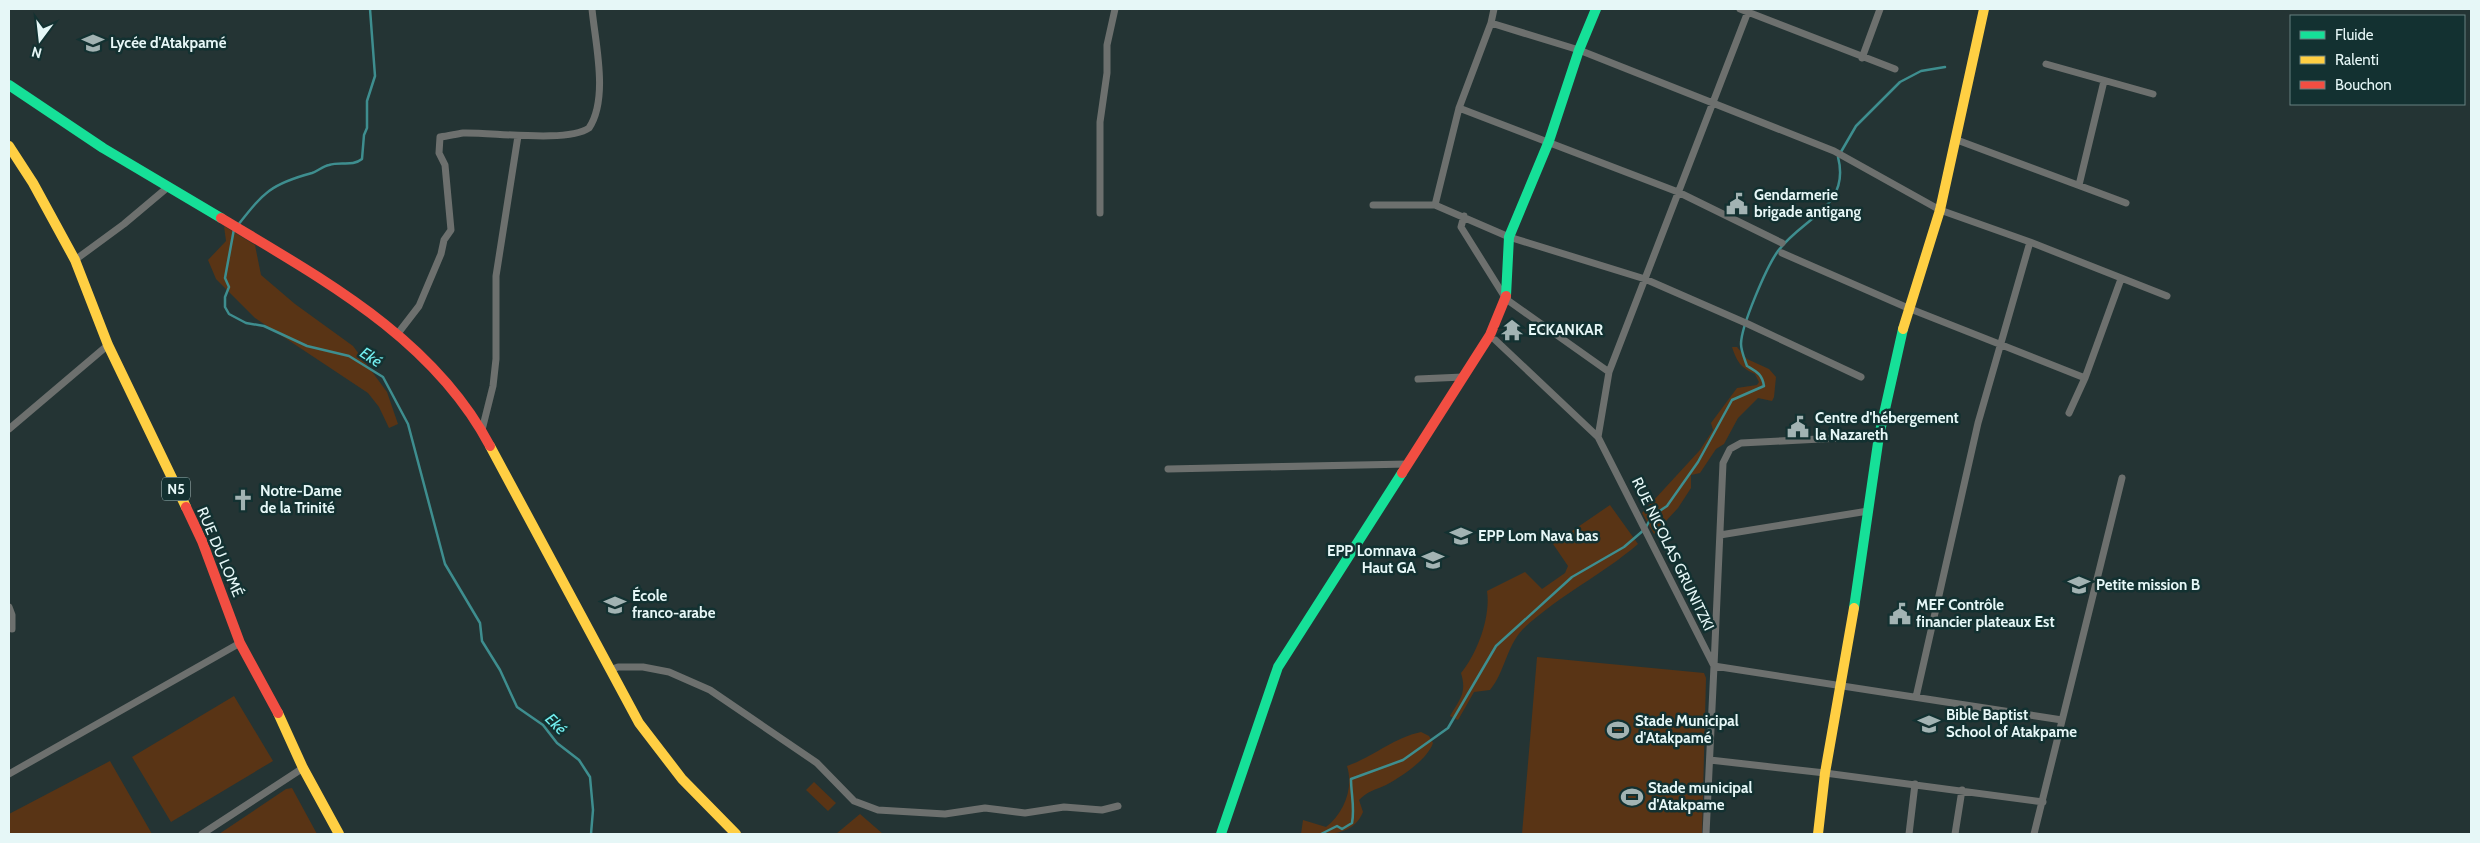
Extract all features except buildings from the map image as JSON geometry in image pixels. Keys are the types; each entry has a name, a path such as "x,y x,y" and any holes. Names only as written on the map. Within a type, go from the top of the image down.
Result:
{"street":[{"path":"399,332 419,306 450,230 445,165 439,153 440,137 463,133 518,136 576,134 584,132 593,122 599,88 599,54 592,9"},
{"path":"1100,213 1100,122 1107,72 1107,45 1115,9"},
{"path":"1435,205 1459,108 1491,23 1494,9"},
{"path":"1221,834 1278,667 1490,335 1506,299 1508,237 1548,142 1579,50 1596,9"},
{"path":"1740,9 1748,10 1862,58 1894,69"},
{"path":"1862,58 1880,9"},
{"path":"1818,834 1825,773 1855,604 1879,436 1908,308 1940,210 1956,140 1972,54 1984,9"},
{"path":"1598,437 1609,372 1748,10"},
{"path":"1491,23 1579,50 1834,151 1940,210 2030,242 2167,296"},
{"path":"2046,64 2153,94"},
{"path":"2079,186 2104,81"},
{"path":"9,85 103,149 230,222 376,315 399,332 432,363 472,412 639,723 660,753 736,834"},
{"path":"1459,108 1678,192 1782,243"},
{"path":"482,430 493,386 496,359 496,276 518,136"},
{"path":"1956,140 2126,203"},
{"name":"RUE DU LOMÉ","path":"9,146 33,183 75,260 108,345 202,541 240,644 279,715 303,768 339,834"},
{"path":"75,260 124,224 168,187"},
{"path":"1374,205 1435,205 1464,216 1508,237 1645,279 1746,323 1861,377"},
{"path":"1464,216 1461,227 1506,299 1609,372"},
{"path":"1916,697 1978,423 2030,242"},
{"path":"1782,253 1908,308 2086,378"},
{"path":"2069,413 2086,378 2121,279"},
{"name":"RUE NICOLAS GRUNITZKI","path":"1490,335 1598,437 1644,524 1714,666 1706,834"},
{"path":"9,429 108,345"},
{"path":"1418,379 1463,377"},
{"path":"1879,436 1741,443 1730,449 1723,463 1714,666 1841,684 2062,720"},
{"path":"1168,469 1408,464"},
{"path":"2034,834 2122,478"},
{"path":"1720,535 1868,511"},
{"path":"9,607 12,615 12,628"},
{"path":"9,774 240,644"},
{"path":"610,670 618,666 643,667 669,672 710,690 817,763 854,802 878,810 945,814 985,808 1025,813 1064,807 1102,810 1118,806"},
{"path":"1710,760 1916,784 2043,802"},
{"path":"202,834 303,768"},
{"path":"1909,834 1916,784"},
{"path":"1955,834 1962,790"}],"shaded area":[{"path":"224,226 255,245 261,275 295,304 353,346 387,392 398,424 389,428 379,407 368,393 255,318 216,279 208,260 226,241"},
{"path":"1732,347 1737,347 1747,359 1769,369 1776,377 1774,397 1772,401 1758,398 1738,418 1724,444 1716,449 1700,473 1691,475 1691,488 1678,508 1654,534 1642,513 1700,450 1713,430 1711,423 1737,388 1757,385 1759,382 1755,374 1740,364"},
{"path":"1610,505 1638,544 1610,566 1551,606 1523,629 1517,636 1490,690 1474,692 1458,720 1450,716 1463,691 1461,673 1482,635 1487,612 1487,591 1525,572 1542,589 1565,573 1568,566 1553,544"},
{"name":"Stade Municipal d'Atakpamé","path":"1537,657 1704,673 1706,678 1702,834 1522,834"},
{"path":"234,696 273,761 171,822 132,757"},
{"path":"1421,732 1429,736 1433,743 1425,756 1406,773 1362,797 1359,800 1363,812 1352,826 1337,833 1301,834 1303,820 1326,827 1338,815 1346,800 1348,791 1349,774 1347,766 1366,758 1392,743"},
{"path":"110,761 152,834 9,834 9,814"},
{"path":"814,782 836,803 828,811 806,790"},
{"path":"292,788 317,834 219,834 286,789"},
{"path":"860,814 883,834 836,834"}],"waterway":[{"name":"Eké","path":"238,225 255,204 277,186 333,164 354,163 362,159 364,135 367,128 367,101 375,76 370,9"},
{"path":"1321,834 1337,826 1342,829 1352,823 1351,779 1403,760 1448,728 1496,646 1572,577 1624,547 1645,529 1652,516 1667,506 1698,462 1732,400 1764,386 1758,374 1747,366 1742,350 1742,335 1745,324 1755,296 1778,251 1831,200 1837,188 1840,174 1838,157 1856,126 1900,82 1921,71 1945,67"},
{"name":"Eké","path":"234,229 225,278 229,287 225,297 225,307 229,314 246,323 264,326 307,346 349,356 383,377 408,424 445,564 480,623 482,641 500,670 517,707 543,725 557,743 579,760 590,777 593,810 591,834"}],"traffic: fast":[{"path":"1506,296 1509,237 1549,141 1579,50 1596,9"},
{"path":"9,85 103,148 221,218"},
{"path":"1854,608 1879,436 1903,329"},
{"path":"1221,834 1278,667 1402,473"}],"traffic: slow":[{"path":"1903,329 1940,210 1984,9"},
{"path":"9,146 33,183 75,260 108,345 186,507"},
{"path":"490,446 639,723 682,779 736,834"},
{"path":"1818,834 1825,773 1854,608"},
{"path":"278,713 303,768 339,834"}],"traffic: jam":[{"path":"221,218 335,288 372,314 406,342 438,373 466,408 490,446"},
{"path":"1402,473 1490,335 1506,296"},
{"path":"186,507 202,541 240,643 278,713"}],"place":[{"name":"Lycée d'Atakpamé","path":"93,43"},
{"name":"Gendarmerie brigade antigang","path":"1737,204"},
{"name":"ECKANKAR","path":"1512,330"},
{"name":"Centre d'hébergement la Nazareth","path":"1798,427"},
{"name":"Notre-Dame de la Trinité","path":"243,500"},
{"name":"EPP Lom Nava bas","path":"1461,536"},
{"name":"EPP Lomnava Haut GA","path":"1433,560"},
{"name":"Petite mission B","path":"2079,585"},
{"name":"École franco-arabe","path":"615,605"},
{"name":"MEF Contrôle financier plateaux Est","path":"1900,614"},
{"name":"Bible Baptist School of Atakpame","path":"1929,724"},
{"name":"Stade Municipal d'Atakpamé","path":"1618,730"},
{"name":"Stade municipal d'Atakpame","path":"1632,797"}]}
